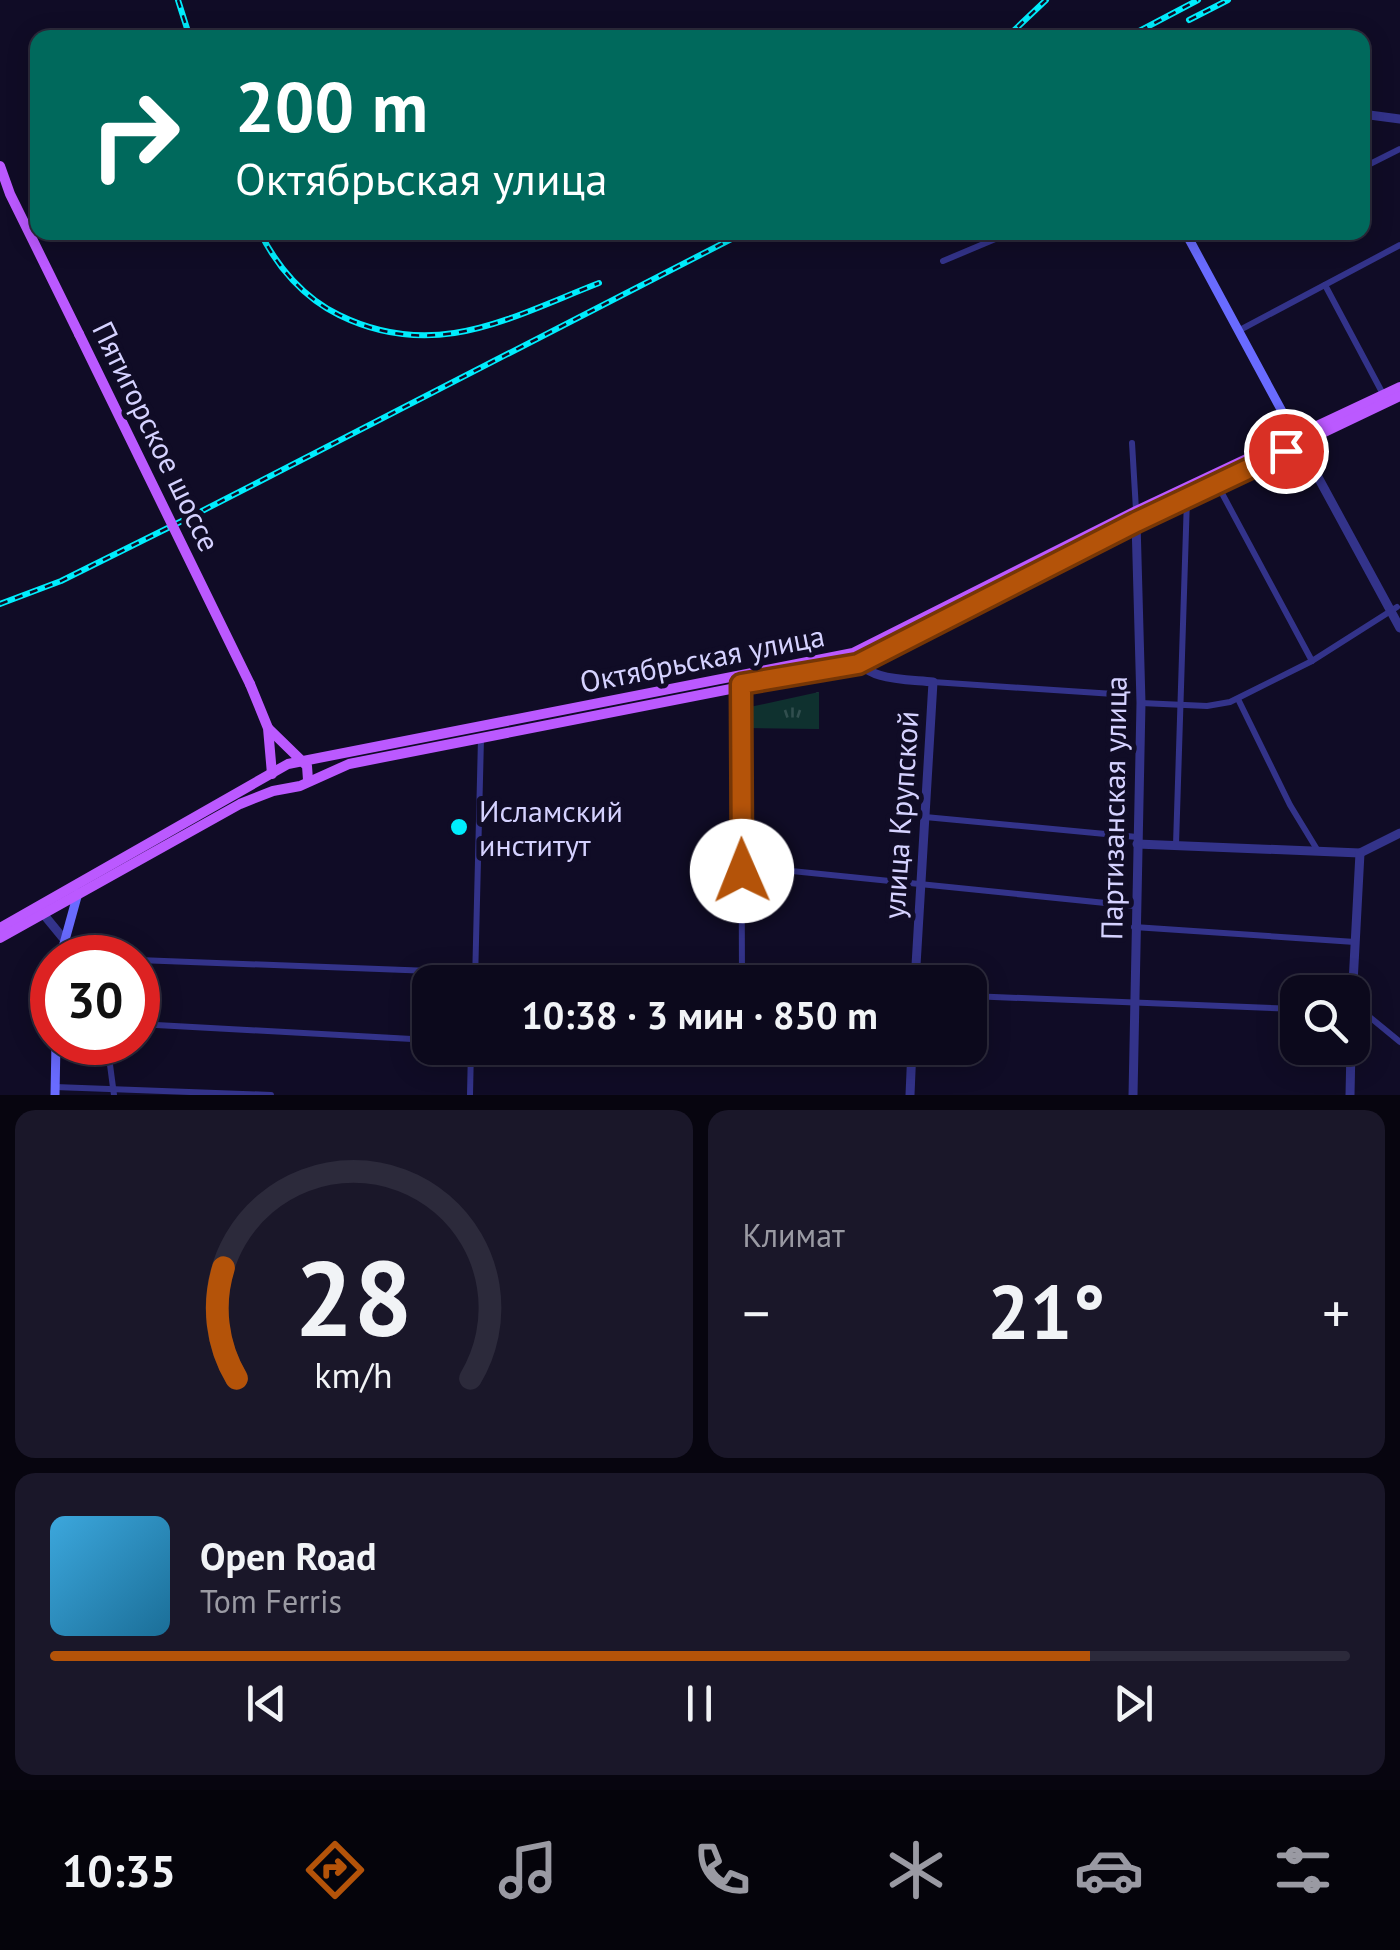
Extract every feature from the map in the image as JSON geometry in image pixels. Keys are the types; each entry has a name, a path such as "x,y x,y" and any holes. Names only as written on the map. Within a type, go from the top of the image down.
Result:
{"main road":[{"name":"Пятигорское шоссе","path":"0,166 30,235"},
{"name":"Пятигорское шоссе","path":"33,240 250,684 268,728 272,773 278,790"},
{"path":"1188,240 1297,439"},
{"name":"Октябрьская улица","path":"1136,517 1217,484 1400,386"},
{"name":"Октябрьская улица","path":"0,928 76,898 240,804 292,789 349,764 855,658 1297,439 1400,396"},
{"name":"Октябрьская улица","path":"0,938 284,765 855,658"},
{"name":"Пятигорское шоссе","path":"268,728 308,768 308,780"},
{"path":"64,935 83,884"},
{"path":"55,1091 56,1065"}],"street":[{"path":"1370,115 1400,118"},
{"path":"1370,164 1400,149"},
{"path":"943,261 993,240"},
{"path":"1238,331 1400,245"},
{"path":"1325,286 1383,394"},
{"path":"1297,439 1396,607 1400,628"},
{"name":"Партизанская улица","path":"1132,443 1141,702 1132,1095"},
{"path":"1217,484 1312,661"},
{"path":"1176,845 1188,498"},
{"path":"1141,702 1207,706 1238,699 1312,661 1396,607"},
{"name":"улица Крупской","path":"855,658 883,676 933,682 916,965"},
{"path":"933,682 1114,694 1110,740"},
{"path":"741,684 742,965"},
{"path":"1238,699 1290,805 1318,851"},
{"path":"475,965 481,737"},
{"path":"925,817 1176,845 1360,853 1400,833"},
{"path":"1354,975 1360,853"},
{"path":"742,866 1134,906"},
{"path":"41,912 60,935"},
{"path":"1134,927 1356,942"},
{"path":"160,961 412,975"},
{"path":"987,997 1280,1008"},
{"path":"1370,1017 1400,1042"},
{"path":"160,1025 412,1039"},
{"path":"110,1065 113,1092"},
{"path":"470,1095 471,1065"},
{"path":"910,1095 911,1065"},
{"path":"1350,1095 1351,1065"},
{"path":"55,1091 271,1095"}],"green space":[{"path":"819,692 819,729 750,728 750,707"}],"railway":[{"path":"178,0 187,30"},
{"path":"1014,30 1046,0"},
{"path":"1141,30 1198,0"},
{"path":"1189,20 1228,0"},
{"path":"265,240 283,269 314,300 374,329 407,335 471,330 599,283"},
{"path":"0,604 61,581 202,511 729,240"}],"place":[{"name":"Исламский институт","path":"459,827"}],"route":[{"path":"742,871 741,684 858,664 1136,522 1286,451"}]}
